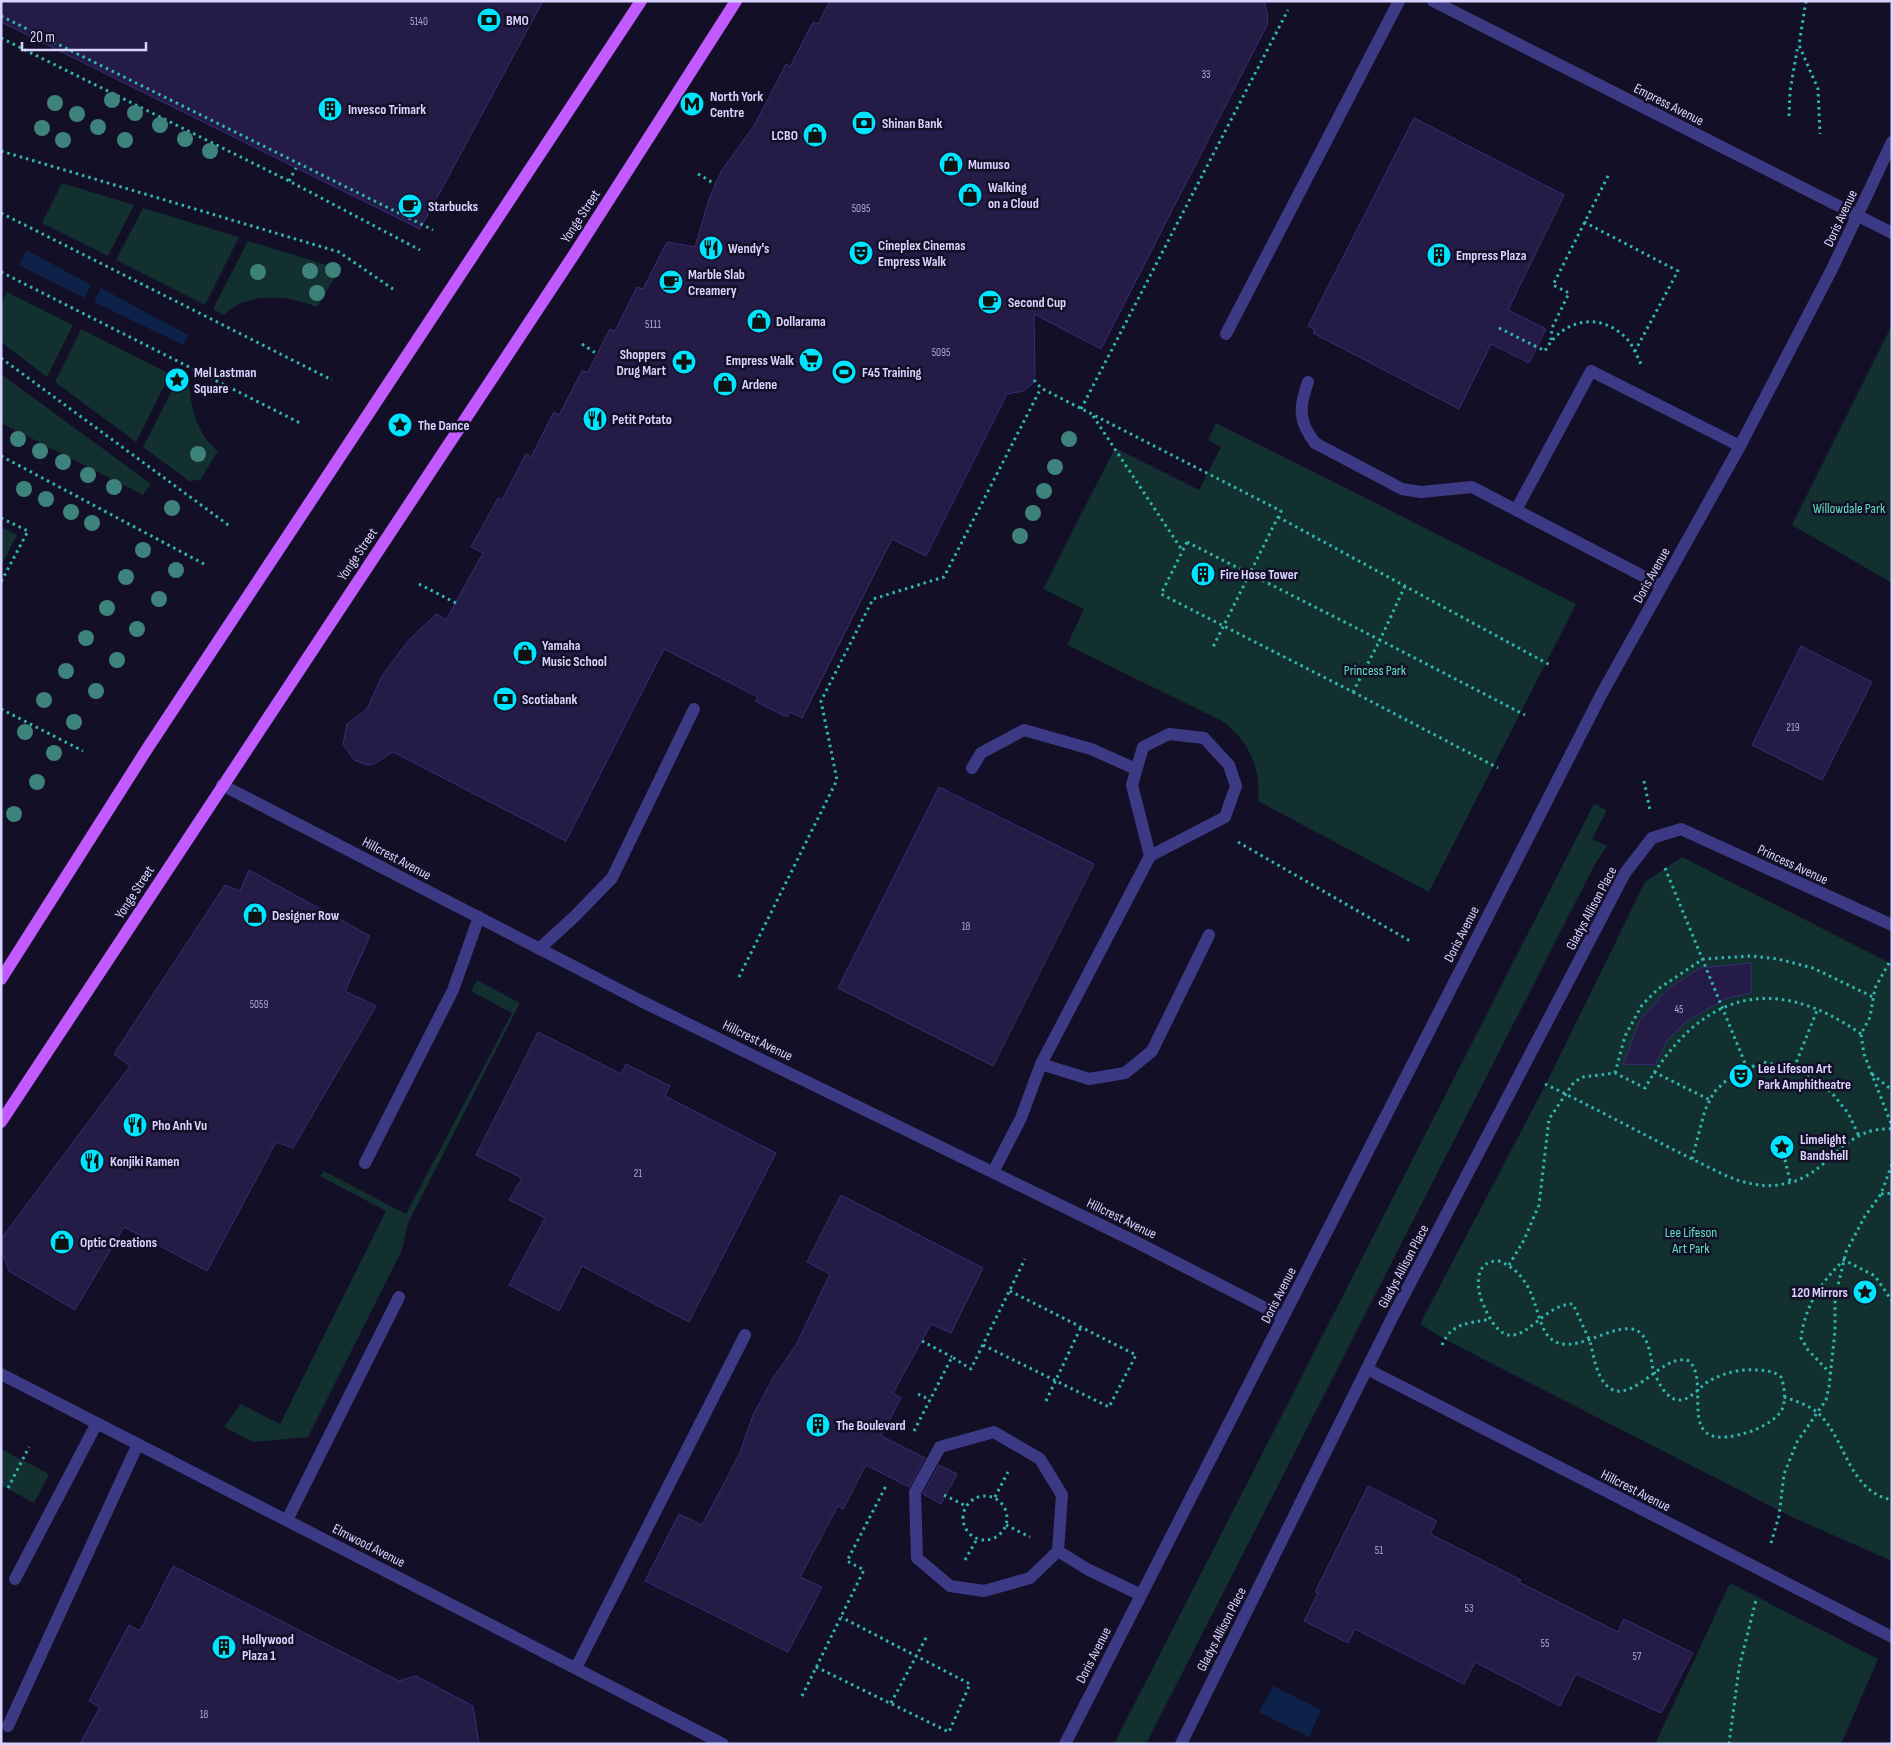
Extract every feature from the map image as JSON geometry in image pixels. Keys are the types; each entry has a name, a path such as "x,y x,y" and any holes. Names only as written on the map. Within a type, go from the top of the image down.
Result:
{"main road":[{"path":"1,979 147,749 640,1"},
{"name":"Yonge Street","path":"1,1122 222,784 573,256 736,1"}],"street":[{"path":"1226,334 1399,1"},
{"name":"Empress Avenue","path":"1433,1 1892,234"},
{"name":"Doris Avenue","path":"1065,1744 1592,711 1740,446 1858,217 1892,142"},
{"path":"1516,510 1591,371 1740,446"},
{"path":"1308,382 1301,403 1302,417 1306,431 1315,443 1402,489 1421,492 1472,487 1662,586"},
{"path":"539,949 612,878 694,709"},
{"path":"972,768 981,754 1024,730 1091,749 1136,769"},
{"path":"992,1172 1020,1118 1041,1064 1150,856 1225,817 1236,786 1229,765 1204,738 1169,734 1143,747 1132,785 1150,856"},
{"name":"Hillcrest Avenue","path":"222,784 539,949 1283,1317"},
{"name":"Princess Avenue","path":"1652,838 1681,829 1892,925"},
{"name":"Gladys Allison Place","path":"1181,1744 1367,1370 1521,1072 1625,873 1652,838"},
{"path":"365,1163 453,990 478,917"},
{"path":"1041,1064 1089,1079 1125,1073 1152,1051 1209,935"},
{"path":"287,1520 399,1297"},
{"path":"576,1668 745,1335"},
{"name":"Hillcrest Avenue","path":"1367,1370 1892,1637"},
{"name":"Elmwood Avenue","path":"1,1374 723,1744"},
{"path":"15,1579 97,1423"},
{"path":"994,1432 1040,1459 1062,1495 1058,1551 1030,1578 984,1591 950,1586 917,1558 914,1492 940,1447 994,1432"},
{"path":"8,1726 138,1444"},
{"path":"1058,1551 1087,1569 1141,1595"}],"path":[{"path":"1789,116 1790,91 1806,1"},
{"path":"1081,409 1288,10"},
{"path":"1,16 433,230"},
{"path":"1,38 289,181 420,250"},
{"path":"1798,45 1818,89 1820,134"},
{"path":"1,151 339,252 393,290"},
{"path":"289,181 296,168"},
{"path":"698,174 715,184"},
{"path":"1551,340 1552,328 1569,293 1553,285 1609,174"},
{"path":"1,213 332,380"},
{"path":"1584,222 1678,270 1635,351"},
{"path":"1,272 302,424"},
{"path":"582,344 597,354"},
{"path":"1,358 231,527"},
{"path":"1034,380 1040,388 1281,511 1212,649"},
{"path":"739,977 837,780 821,701 854,634 873,599 944,577 1040,388"},
{"path":"1092,415 1183,550"},
{"path":"1,456 206,565"},
{"path":"1278,517 1550,665"},
{"path":"1,518 28,531 1,582"},
{"path":"1498,768 1161,594 1187,542 1250,572 1525,715"},
{"path":"420,584 456,603"},
{"path":"1353,692 1405,586"},
{"path":"1,709 83,751"},
{"path":"1644,781 1651,814 1652,838 1747,1068"},
{"path":"1209,826 1410,941"},
{"path":"1615,1073 1624,1036 1642,1005 1658,989 1682,971 1703,959 1752,956 1778,960 1813,968 1873,997"},
{"path":"1889,963 1873,997 1870,1017 1861,1034 1864,1054 1892,1126"},
{"path":"1509,1265 1524,1240 1539,1205 1548,1119 1574,1082 1583,1077 1615,1073 1644,1088 1682,1035 1694,1024 1723,1008 1748,1000 1790,1000 1818,1008 1840,1019 1861,1034"},
{"path":"1794,1068 1818,1008"},
{"path":"1692,1159 1705,1110 1714,1092 1729,1078 1762,1062 1794,1068 1812,1076 1832,1093 1848,1113 1859,1136"},
{"path":"1521,1072 1720,1174 1751,1183 1776,1185 1790,1181 1817,1169 1830,1155 1859,1136 1878,1128 1892,1129"},
{"path":"1654,1072 1710,1100"},
{"path":"1871,1073 1892,1090"},
{"path":"1782,1147 1790,1181"},
{"path":"1729,1744 1739,1668 1779,1516 1784,1474 1798,1442 1826,1400 1831,1374 1835,1331 1835,1298 1844,1260 1865,1216 1881,1194 1892,1164"},
{"path":"1881,1194 1892,1193"},
{"path":"1509,1265 1499,1260 1491,1262 1482,1268 1479,1275 1478,1291 1490,1319 1500,1331 1519,1334 1531,1328 1541,1319 1558,1307 1573,1304 1590,1341 1597,1370 1602,1380 1611,1388 1630,1390 1655,1373 1673,1360 1689,1361 1697,1374 1697,1391 1698,1420 1706,1431 1718,1437 1746,1433 1773,1419 1782,1409 1784,1397 1781,1377 1777,1373 1759,1370 1724,1374 1710,1380 1697,1391 1684,1400 1668,1396 1660,1386 1655,1373 1646,1339 1637,1331 1622,1328 1590,1341 1575,1345 1557,1343 1545,1334 1541,1319 1530,1290 1518,1272 1509,1265"},
{"path":"1844,1260 1875,1276 1892,1301"},
{"path":"1831,1374 1808,1350 1801,1338 1812,1299 1827,1276 1844,1260"},
{"path":"984,1345 1109,1407 1136,1355 1008,1290"},
{"path":"1442,1345 1447,1335 1457,1325 1490,1319"},
{"path":"1046,1401 1081,1327"},
{"path":"922,1341 952,1357"},
{"path":"918,1394 930,1400"},
{"path":"1784,1397 1801,1402 1817,1412 1834,1432 1846,1462 1862,1484 1872,1492 1892,1500"},
{"path":"8,1488 29,1448"},
{"path":"980,1496 994,1498 1004,1504 1007,1512 1004,1531 992,1539 977,1539 967,1531 964,1524 963,1514 966,1506 972,1499 980,1496"},
{"path":"816,1668 949,1732 970,1684 841,1617"},
{"path":"891,1703 927,1636"}],"green space":[{"path":"62,183 134,205 108,256 42,223"},
{"path":"143,208 239,237 205,305 116,260"},
{"path":"248,241 340,269 317,307 281,298 256,299 234,307 224,315 213,309"},
{"path":"7,292 73,325 47,377 1,342 1,303"},
{"name":"Willowdale Park","path":"1892,325 1892,583 1792,525"},
{"path":"81,329 170,374 136,442 55,382"},
{"path":"1,374 151,484 143,495 1,423"},
{"path":"178,379 189,383 191,402 196,420 205,437 218,451 200,480 189,481 143,447"},
{"name":"Princess Park","path":"1216,423 1576,604 1429,892 1258,801 1257,777 1251,756 1239,737 1222,721 1067,645 1084,609 1043,589 1115,448 1199,490 1221,447 1208,440"},
{"path":"1,527 17,535 1,566"},
{"path":"1594,804 1607,810 1592,839 1607,846 1595,864 1146,1744 1114,1744"},
{"name":"Lee Lifeson Art Park","path":"1682,857 1892,964 1892,1561 1794,1518 1444,1339 1420,1324 1547,1082 1645,882"},
{"path":"477,980 520,1003 408,1223 402,1250 308,1437 253,1442 224,1427 241,1404 280,1424 386,1211 320,1176 324,1171 406,1214 512,1013 471,991"},
{"path":"1,1449 49,1474 34,1503 1,1485"},
{"path":"1730,1583 1878,1659 1841,1744 1655,1744"}],"water":[{"path":"27,250 91,285 85,298 19,265"},
{"path":"101,288 188,335 183,345 94,302"},
{"path":"1273,1686 1321,1710 1309,1737 1259,1712"}],"building":[{"name":"Invesco Trimark","path":"1,1 543,1 420,229 1,22"},
{"name":"Empress Walk","path":"830,1 1264,1 1268,16 1267,25 1101,349 1034,314 1035,375 1032,384 1024,391 1007,394 926,556 892,539 802,718 790,712 787,717 755,701 758,697 664,649 566,841 393,752 374,764 367,765 354,760 343,744 347,724 367,709 382,676 408,641 436,614 446,620 483,553 471,547 498,498 502,500 526,454 531,457 554,412 559,415 582,371 588,372 610,329 615,331 637,287 643,289 667,242 695,247 709,199 722,170 754,126 786,64 790,67 813,22 818,24"},
{"name":"Empress Plaza","path":"1414,118 1564,195 1508,310 1546,329 1529,363 1491,344 1459,409 1313,333 1315,330 1308,326"},
{"path":"1801,646 1872,682 1822,780 1752,745"},
{"path":"939,787 1094,864 993,1066 838,988"},
{"path":"249,870 370,936 345,991 376,1006 293,1148 276,1142 207,1271 124,1227 75,1310 9,1271 1,1250 1,1239 130,1066 114,1054 225,885 240,891"},
{"path":"1751,963 1751,993 1727,998 1688,1020 1667,1041 1655,1065 1623,1064 1640,1020 1668,989 1700,968"},
{"path":"538,1032 621,1074 626,1064 670,1086 665,1096 776,1153 689,1322 582,1266 559,1311 509,1285 545,1218 509,1200 522,1178 476,1155"},
{"name":"The Boulevard","path":"841,1195 983,1268 951,1333 931,1324 893,1393 901,1398 881,1436 925,1458 909,1487 866,1465 843,1509 838,1506 800,1577 822,1587 788,1652 645,1581 679,1514 702,1525 740,1453 753,1415 773,1378 796,1345 830,1274 807,1262"},
{"path":"939,1465 957,1474 941,1504 923,1494"},
{"path":"1368,1486 1437,1521 1430,1534 1521,1580 1519,1582 1618,1632 1624,1619 1693,1653 1661,1713 1576,1674 1560,1706 1475,1662 1464,1684 1355,1629 1348,1643 1304,1621 1318,1593 1315,1592"},
{"name":"Hollywood Plaza 1","path":"173,1566 399,1681 416,1676 473,1706 479,1744 80,1744 100,1707 89,1701 129,1625 140,1631"}],"place":[{"name":"BMO","path":"489,20"},
{"name":"North York Centre","path":"692,104"},
{"name":"Invesco Trimark","path":"330,109"},
{"name":"Shinan Bank","path":"864,123"},
{"name":"LCBO","path":"815,135"},
{"name":"Mumuso","path":"951,164"},
{"name":"Walking on a Cloud","path":"970,195"},
{"name":"Starbucks","path":"410,206"},
{"name":"Wendy's","path":"711,248"},
{"name":"Cineplex Cinemas Empress Walk","path":"861,253"},
{"name":"Empress Plaza","path":"1439,255"},
{"name":"Marble Slab Creamery","path":"671,282"},
{"name":"Second Cup","path":"990,302"},
{"name":"Dollarama","path":"759,321"},
{"name":"Empress Walk","path":"811,360"},
{"name":"Shoppers Drug Mart","path":"684,362"},
{"name":"F45 Training","path":"844,372"},
{"name":"Mel Lastman Square","path":"177,380"},
{"name":"Ardene","path":"725,384"},
{"name":"Petit Potato","path":"595,419"},
{"name":"The Dance","path":"400,425"},
{"name":"Fire Hose Tower","path":"1203,574"},
{"name":"Yamaha Music School","path":"525,653"},
{"name":"Scotiabank","path":"505,699"},
{"name":"Designer Row","path":"255,915"},
{"name":"Lee Lifeson Art Park Amphitheatre","path":"1741,1076"},
{"name":"Pho Anh Vu","path":"135,1125"},
{"name":"Limelight Bandshell","path":"1782,1147"},
{"name":"Konjiki Ramen","path":"92,1161"},
{"name":"Optic Creations","path":"62,1242"},
{"name":"120 Mirrors","path":"1865,1292"},
{"name":"The Boulevard","path":"818,1425"},
{"name":"Hollywood Plaza 1","path":"224,1647"}]}
